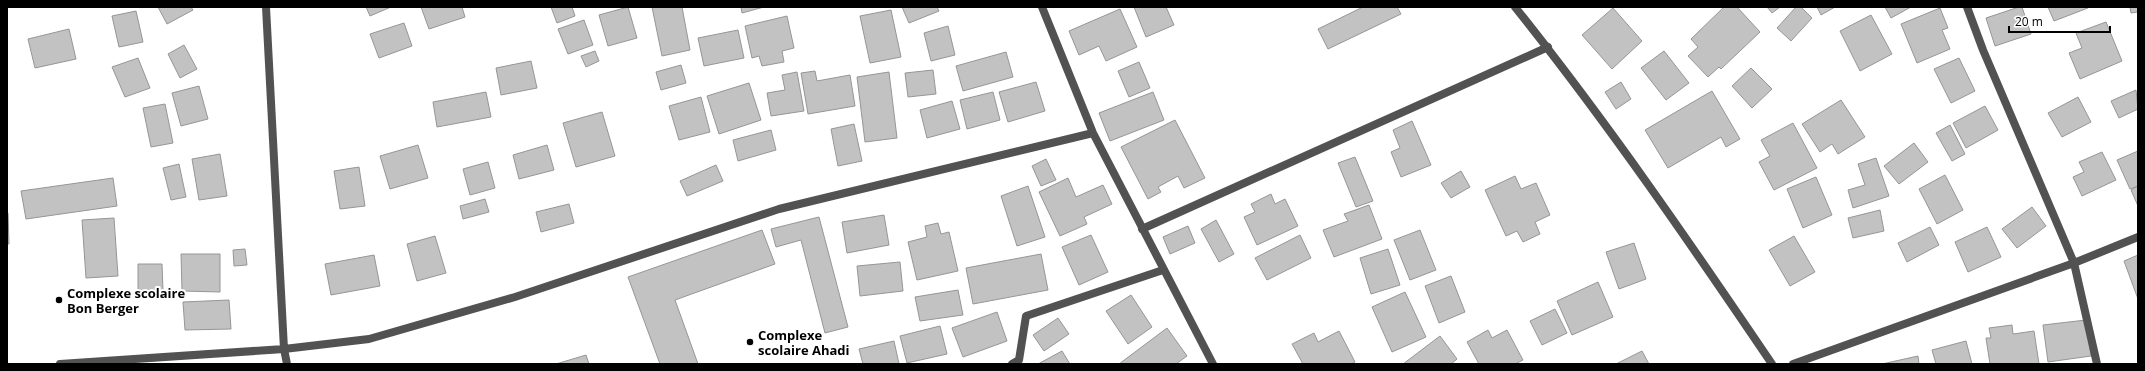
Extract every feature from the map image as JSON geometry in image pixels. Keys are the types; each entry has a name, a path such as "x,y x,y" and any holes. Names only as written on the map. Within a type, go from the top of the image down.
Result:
{"street":[{"path":"266,7 284,349 287,364"},
{"path":"1042,7 1093,133 1213,364"},
{"path":"1515,7 1548,47 1671,216 1772,364"},
{"path":"1967,7 1983,50 2074,263 2097,364"},
{"path":"1142,229 1548,47"},
{"path":"60,364 284,349 370,339 515,297 779,209 1093,133"},
{"path":"1793,364 2074,263 2138,237"},
{"path":"1012,364 1019,360 1026,316 1163,270"}],"building":[{"path":"158,7 191,7 193,10 167,24"},
{"path":"366,7 391,7 370,16"},
{"path":"421,7 462,7 465,17 429,29"},
{"path":"551,7 572,7 575,16 557,23"},
{"path":"628,7 637,38 608,46 599,15"},
{"path":"652,7 682,7 690,50 662,56"},
{"path":"741,7 764,7 742,13"},
{"path":"902,7 937,7 939,11 909,23"},
{"path":"1134,7 1166,7 1174,25 1146,37"},
{"path":"1363,7 1397,7 1401,14 1328,49 1318,29"},
{"path":"1724,7 1737,7 1760,32 1721,69 1719,67 1708,77 1688,56 1698,47 1691,39"},
{"path":"1767,7 1780,7 1772,13"},
{"path":"1796,7 1801,7 1812,18 1791,41 1777,28"},
{"path":"1817,7 1835,7 1821,15"},
{"path":"1885,7 1911,7 1891,18"},
{"path":"2022,7 2031,34 1995,46 1986,18"},
{"path":"2048,7 2088,7 2088,8 2054,21"},
{"path":"2130,7 2138,7 2138,12 2131,13"},
{"path":"1613,8 1642,41 1612,69 1582,35"},
{"path":"1940,8 1948,28 1942,30 1950,49 1917,63 1901,24"},
{"path":"1120,9 1137,47 1106,61 1099,46 1079,55 1069,31"},
{"path":"891,10 901,57 870,63 860,16"},
{"path":"136,11 143,42 119,47 112,16"},
{"path":"1871,15 1892,54 1860,71 1840,31"},
{"path":"787,16 794,48 782,51 784,62 762,66 759,56 752,58 745,26"},
{"path":"584,20 593,45 568,54 558,29"},
{"path":"2106,22 2122,61 2080,79 2069,53 2082,48 2076,33"},
{"path":"404,23 412,46 379,58 370,34"},
{"path":"948,26 955,55 931,61 924,33"},
{"path":"69,29 76,59 35,68 28,39"},
{"path":"738,30 744,58 704,66 698,38"},
{"path":"184,45 197,69 180,78 168,54"},
{"path":"595,51 599,61 586,67 581,56"},
{"path":"1664,51 1689,83 1666,100 1641,68"},
{"path":"1006,52 1013,77 963,91 956,66"},
{"path":"138,58 150,88 125,97 112,67"},
{"path":"1959,58 1975,91 1951,103 1934,69"},
{"path":"531,61 537,88 501,95 496,68"},
{"path":"1139,62 1150,88 1129,97 1118,71"},
{"path":"681,65 686,83 661,90 656,72"},
{"path":"1751,68 1772,89 1752,108 1732,86"},
{"path":"933,70 936,94 908,97 905,73"},
{"path":"815,71 817,81 850,75 855,106 808,114 801,73"},
{"path":"797,72 804,111 771,116 767,93 785,90 782,75"},
{"path":"889,72 897,138 865,142 857,77"},
{"path":"1036,82 1045,111 1008,122 999,92"},
{"path":"1621,82 1631,99 1616,109 1605,92"},
{"path":"749,83 761,120 719,134 707,96"},
{"path":"199,86 208,119 181,126 172,93"},
{"path":"2136,90 2138,109 2119,118 2111,101"},
{"path":"1712,91 1740,139 1726,147 1721,137 1668,168 1645,130"},
{"path":"486,92 491,117 437,127 433,102"},
{"path":"993,92 1000,120 967,129 960,100"},
{"path":"1153,92 1164,120 1110,141 1099,113"},
{"path":"701,97 710,132 679,140 669,106"},
{"path":"2078,97 2091,122 2062,137 2048,113"},
{"path":"1841,100 1865,137 1838,154 1832,144 1820,152 1802,124"},
{"path":"952,101 960,129 927,138 920,110"},
{"path":"165,104 173,143 151,147 143,108"},
{"path":"1985,106 1998,130 1966,148 1953,123"},
{"path":"602,112 615,156 576,167 563,123"},
{"path":"1175,120 1205,178 1184,188 1178,176 1158,187 1161,192 1148,199 1121,147"},
{"path":"1412,121 1431,165 1401,177 1391,152 1400,148 1393,130"},
{"path":"1793,123 1817,168 1774,190 1759,162 1770,156 1761,140"},
{"path":"854,124 862,161 838,166 831,129"},
{"path":"1950,125 1965,154 1952,161 1936,133"},
{"path":"771,130 776,150 738,161 733,140"},
{"path":"1914,143 1928,162 1899,184 1884,166"},
{"path":"418,145 428,178 390,189 380,156"},
{"path":"547,145 554,170 519,179 513,155"},
{"path":"2138,151 2138,186 2130,189 2117,160"},
{"path":"2102,152 2116,180 2082,196 2073,177 2084,172 2079,162"},
{"path":"220,154 227,196 199,200 192,159"},
{"path":"1355,157 1373,201 1356,207 1338,163"},
{"path":"1876,158 1889,196 1853,208 1848,190 1865,185 1858,164"},
{"path":"1046,159 1056,180 1041,186 1032,166"},
{"path":"488,162 495,188 470,195 463,169"},
{"path":"179,164 186,197 171,200 163,168"},
{"path":"716,165 723,181 687,196 680,181"},
{"path":"359,167 365,206 340,209 334,171"},
{"path":"1461,171 1470,187 1451,198 1441,183"},
{"path":"1945,175 1963,210 1937,224 1919,189"},
{"path":"1515,176 1521,189 1536,183 1550,215 1535,222 1540,234 1523,242 1517,231 1506,236 1485,190"},
{"path":"1816,177 1832,215 1803,228 1787,189"},
{"path":"113,178 117,206 26,219 21,191"},
{"path":"1068,178 1076,197 1103,185 1112,204 1084,217 1087,224 1060,236 1039,192"},
{"path":"1028,186 1045,237 1017,246 1001,196"},
{"path":"2138,186 2138,206 2131,190"},
{"path":"1271,194 1275,204 1285,199 1298,226 1257,245 1244,217 1255,212 1251,204"},
{"path":"485,199 489,212 463,219 460,206"},
{"path":"569,204 574,223 541,232 536,212"},
{"path":"1369,205 1382,239 1334,257 1323,230 1348,221 1344,214"},
{"path":"2032,207 2046,226 2017,248 2002,229"},
{"path":"1880,210 1884,231 1853,238 1848,218"},
{"path":"8,213 9,244 7,244"},
{"path":"884,215 889,245 847,253 842,222"},
{"path":"819,217 848,327 825,333 801,240 776,247 771,229"},
{"path":"114,218 118,276 86,278 82,220"},
{"path":"1216,220 1234,254 1219,262 1201,229"},
{"path":"938,223 941,234 949,232 958,271 917,280 908,242 927,237 925,226"},
{"path":"1188,226 1195,243 1170,254 1163,237"},
{"path":"1930,227 1939,245 1907,262 1898,243"},
{"path":"1987,227 2001,257 1968,272 1955,242"},
{"path":"762,230 775,264 675,300 698,364 660,364 628,277"},
{"path":"1420,230 1436,270 1410,280 1394,240"},
{"path":"1091,235 1108,272 1079,285 1062,247"},
{"path":"1300,235 1311,258 1267,280 1255,258"},
{"path":"435,236 446,273 417,281 407,244"},
{"path":"1794,236 1815,272 1790,286 1769,250"},
{"path":"1634,243 1646,279 1619,289 1606,252"},
{"path":"245,249 247,265 234,266 233,250"},
{"path":"1388,249 1400,285 1371,294 1360,258"},
{"path":"181,254 220,254 220,292 182,291"},
{"path":"1041,254 1048,290 973,304 966,268"},
{"path":"374,255 380,286 331,295 325,264"},
{"path":"2138,255 2138,299 2124,261"},
{"path":"900,262 903,291 860,296 857,266"},
{"path":"138,264 162,264 163,290 138,290"},
{"path":"1451,276 1465,312 1439,323 1425,286"},
{"path":"1598,282 1613,317 1572,335 1557,301"},
{"path":"958,290 963,315 920,321 915,297"},
{"path":"1405,292 1426,337 1392,352 1372,307"},
{"path":"1131,295 1152,327 1128,344 1106,311"},
{"path":"229,300 231,329 185,330 183,302"},
{"path":"1555,309 1567,333 1542,345 1530,321"},
{"path":"997,312 1007,341 963,357 952,328"},
{"path":"1058,318 1069,334 1044,351 1033,335"},
{"path":"2086,320 2091,356 2048,362 2043,325"},
{"path":"2012,325 2013,334 2034,331 2039,364 1990,364 1986,338 1991,338 1989,328"},
{"path":"940,326 947,354 907,363 900,336"},
{"path":"1167,328 1187,356 1176,364 1119,364"},
{"path":"1488,330 1492,338 1507,330 1523,360 1515,364 1479,364 1467,342"},
{"path":"1339,331 1355,362 1351,364 1303,364 1292,344 1314,333 1318,342"},
{"path":"1440,336 1457,359 1451,364 1403,364"},
{"path":"894,341 899,364 863,364 859,349"},
{"path":"1966,341 1972,364 1936,364 1932,350"},
{"path":"1062,351 1070,364 1038,364"},
{"path":"1642,351 1649,364 1616,364"},
{"path":"586,355 589,364 556,364"},
{"path":"1918,356 1919,364 1882,364"}],"place":[{"name":"Complexe scolaire Bon Berger","path":"59,300"},
{"name":"Complexe scolaire Ahadi","path":"750,342"}]}
